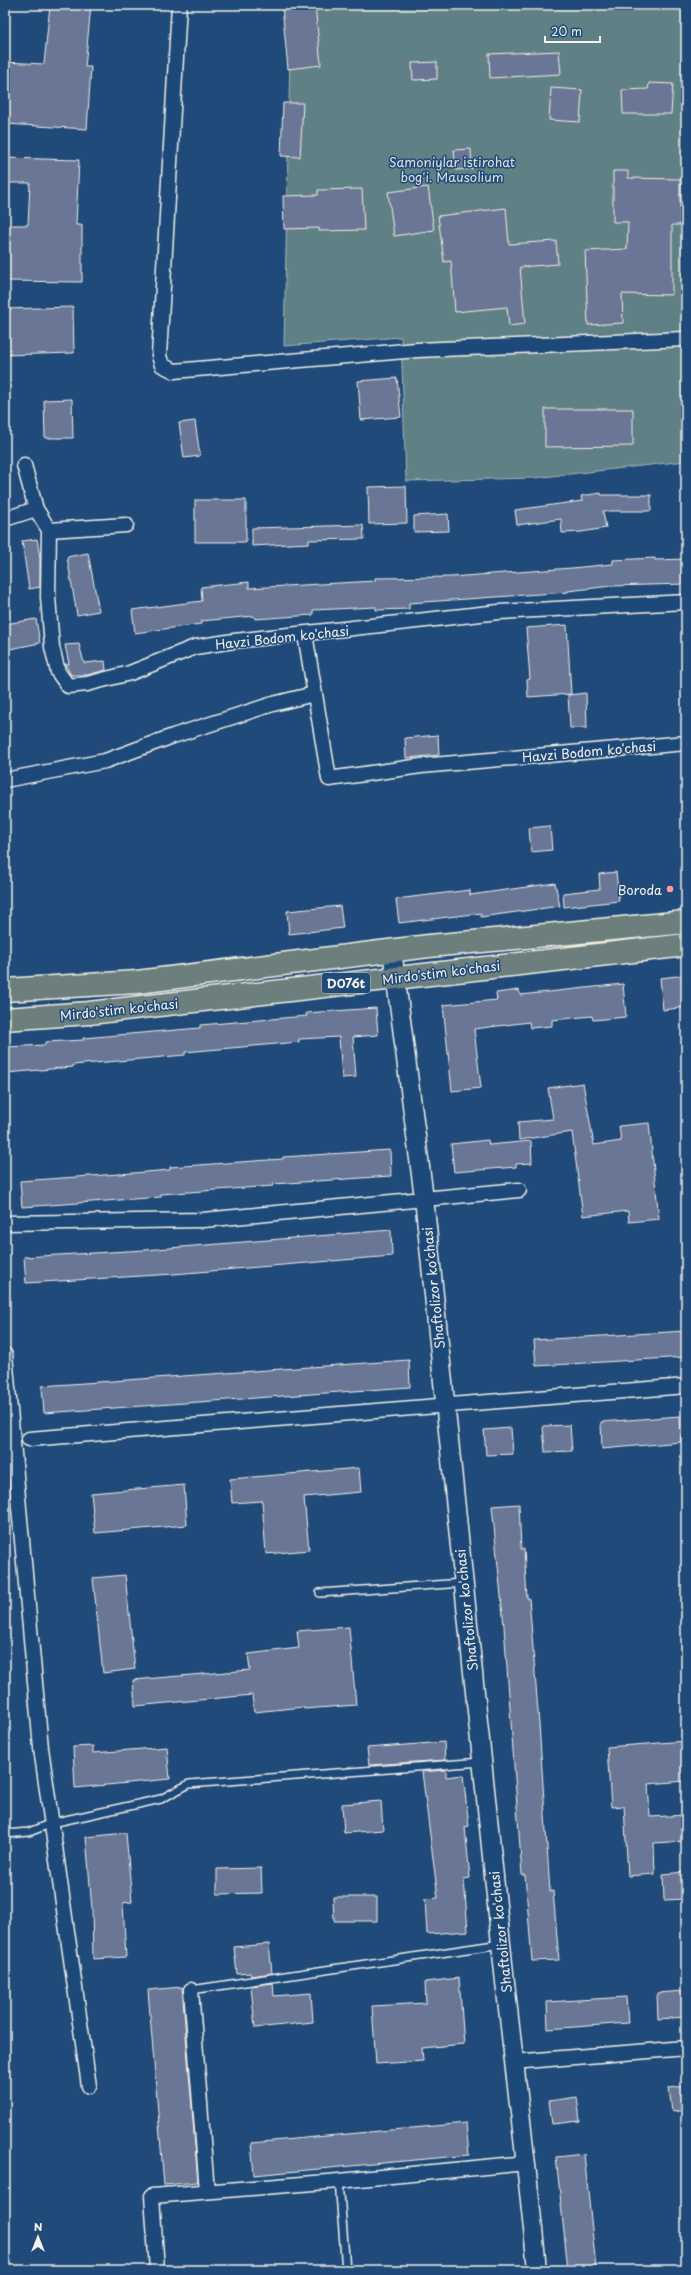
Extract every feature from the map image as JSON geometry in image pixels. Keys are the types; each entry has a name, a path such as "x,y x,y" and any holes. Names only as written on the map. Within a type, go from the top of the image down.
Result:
{"main road":[{"name":"Mirdo'stim ko'chasi","path":"5,990 137,982 392,950 686,922"},
{"name":"Mirdo'stim ko'chasi","path":"5,1019 96,1012 686,945"}],"street":[{"path":"179,5 159,356 162,365 174,371 417,350 686,339"},
{"path":"24,465 36,509 49,530 126,524"},
{"path":"5,519 36,509"},
{"name":"Havzi Bodom ko'chasi","path":"49,530 48,597 52,647 58,672 68,686 87,684 130,673 195,647 499,612 686,602"},
{"path":"5,780 105,761 173,736 273,704 314,694 305,634"},
{"name":"Havzi Bodom ko'chasi","path":"314,694 329,780 421,766 686,743"},
{"name":"Shaftolizor ko'chasi","path":"392,950 424,1198 501,1944 527,2163 537,2270"},
{"path":"5,1223 203,1220 519,1190"},
{"path":"5,1355 34,1679 52,1823 89,2086"},
{"path":"29,1439 686,1386"},
{"path":"191,1990 207,2191"},
{"path":"514,2062 686,2048"},
{"path":"158,2270 152,2196 339,2181 527,2163"}],"lane":[{"path":"320,1594 463,1583"},
{"path":"5,1834 29,1832 52,1823 160,1799 189,1784 482,1762"},
{"path":"191,1990 501,1944"},
{"path":"339,2181 346,2270"}],"green space":[{"name":"Samoniylar istirohat bog'i. Mausolium","path":"291,5 686,5 686,461 534,478 406,481 401,337 284,346"}],"building":[{"path":"50,5 91,5 85,67 91,67 87,129 5,124 5,62 44,64"},
{"path":"315,5 321,65 288,69 282,7"},
{"path":"559,51 561,74 490,78 489,54"},
{"path":"437,62 437,79 413,80 412,63"},
{"path":"649,83 673,84 671,114 623,114 622,90 648,89"},
{"path":"551,88 582,90 580,122 549,120"},
{"path":"283,103 303,103 300,157 281,156"},
{"path":"471,149 472,169 456,170 454,150"},
{"path":"5,158 79,160 76,225 82,225 82,282 5,281 5,225 28,225 30,183 5,183"},
{"path":"613,171 628,171 628,178 680,179 680,225 672,225 672,295 622,294 623,323 588,325 585,251 627,249 628,222 613,222"},
{"path":"428,187 434,230 394,236 388,192"},
{"path":"362,189 364,230 319,231 319,228 284,229 283,196 318,195 318,190"},
{"path":"506,208 509,244 556,241 558,264 520,267 525,324 509,326 507,307 455,312 451,261 444,262 438,216"},
{"path":"73,307 74,353 5,355 5,309"},
{"path":"397,378 401,417 361,420 358,381"},
{"path":"72,399 73,438 45,438 44,400"},
{"path":"545,409 633,409 633,446 545,447"},
{"path":"195,421 200,456 184,458 179,423"},
{"path":"406,486 407,523 369,524 368,487"},
{"path":"601,493 601,495 651,495 651,511 603,511 606,528 581,532 562,533 561,519 517,525 515,510 582,501 581,496"},
{"path":"195,500 246,500 246,542 195,542"},
{"path":"448,514 449,531 414,532 414,516"},
{"path":"363,525 364,539 309,540 309,543 252,546 252,528"},
{"path":"37,539 40,558 40,587 29,589 22,541"},
{"path":"88,553 99,611 77,615 67,557"},
{"path":"655,558 655,560 686,559 686,584 611,586 568,592 409,603 409,609 376,610 376,607 313,610 313,615 255,619 254,616 201,621 201,624 135,633 132,610 202,601 201,587 249,582 249,588 375,581 375,578 451,577 572,568 613,564 613,560"},
{"path":"36,619 40,643 5,650 5,624"},
{"path":"567,625 571,694 528,697 527,680 530,679 526,628"},
{"path":"79,644 84,663 105,661 106,670 87,675 71,675 65,664 69,664 65,645"},
{"path":"586,693 587,728 570,728 568,695"},
{"path":"438,735 439,755 406,758 405,738"},
{"path":"550,826 552,850 531,852 529,828"},
{"path":"616,872 619,901 564,907 563,893 600,889 599,874"},
{"path":"555,883 560,906 481,917 481,913 399,923 396,899 470,890 470,895"},
{"path":"340,906 343,928 289,934 287,911"},
{"path":"686,975 686,1007 663,1010 660,978"},
{"path":"623,984 626,1017 593,1020 592,1016 552,1020 552,1026 530,1028 529,1022 474,1029 481,1088 452,1091 443,1005 497,1000 496,993 519,990 520,995"},
{"path":"376,1008 378,1035 353,1037 356,1077 342,1078 339,1037 299,1039 299,1042 185,1052 185,1055 73,1065 73,1067 7,1073 6,1047 45,1045 45,1042 84,1040 83,1038 200,1028 200,1025 307,1016 306,1013"},
{"path":"583,1083 594,1145 621,1141 619,1126 649,1123 659,1219 629,1222 628,1211 583,1216 572,1132 519,1140 518,1122 553,1119 548,1088"},
{"path":"488,1140 489,1145 531,1141 532,1163 516,1164 516,1167 454,1172 451,1144"},
{"path":"390,1150 391,1176 273,1184 273,1186 161,1194 161,1197 22,1207 20,1181 170,1170 170,1167 283,1159 283,1157"},
{"path":"391,1230 392,1256 174,1274 26,1283 24,1257 145,1250"},
{"path":"686,1331 686,1357 536,1366 534,1340"},
{"path":"409,1360 410,1387 44,1413 42,1386"},
{"path":"680,1416 681,1442 602,1449 601,1422"},
{"path":"570,1425 572,1451 545,1452 543,1426"},
{"path":"511,1428 513,1454 486,1455 484,1430"},
{"path":"359,1468 361,1492 304,1497 309,1550 266,1554 262,1501 232,1503 230,1479"},
{"path":"184,1485 187,1525 95,1533 91,1493"},
{"path":"519,1504 521,1549 524,1549 527,1598 529,1598 550,1892 553,1891 559,1960 532,1961 525,1875 522,1875 504,1626 492,1506"},
{"path":"125,1575 135,1669 103,1673 93,1578"},
{"path":"349,1627 356,1705 304,1709 303,1707 254,1712 252,1695 135,1706 133,1680 250,1670 248,1654 299,1648 297,1631"},
{"path":"686,1741 686,1781 648,1784 650,1817 686,1815 686,1841 654,1843 655,1874 628,1876 624,1806 611,1807 607,1747"},
{"path":"444,1742 445,1760 369,1765 367,1748"},
{"path":"93,1746 93,1753 167,1747 170,1779 75,1788 73,1747"},
{"path":"446,1770 446,1777 463,1775 469,1826 465,1827 470,1878 464,1879 468,1931 427,1934 425,1899 438,1898 422,1772"},
{"path":"381,1801 383,1830 344,1833 342,1804"},
{"path":"126,1833 132,1902 123,1903 126,1957 93,1959 92,1909 86,1837"},
{"path":"261,1868 262,1893 217,1894 217,1869"},
{"path":"686,1872 686,1899 664,1900 663,1874"},
{"path":"333,1897 377,1897 377,1921 334,1921"},
{"path":"269,1944 272,1973 251,1976 250,1973 237,1974 234,1947"},
{"path":"459,1978 464,2044 422,2048 423,2061 376,2064 372,2006 426,2003 425,1982"},
{"path":"273,1983 274,1996 311,1993 313,2022 255,2028 251,1986"},
{"path":"182,1987 198,2182 164,2185 148,1990"},
{"path":"684,1991 685,2017 658,2019 657,1993"},
{"path":"626,1997 628,2023 548,2029 547,2002"},
{"path":"686,2086 686,2110 672,2112 669,2088"},
{"path":"577,2097 580,2121 552,2124 549,2101"},
{"path":"466,2123 469,2155 254,2175 251,2143"},
{"path":"584,2154 596,2267 568,2270 556,2157"}],"place":[{"name":"Boroda","path":"670,889"}]}
